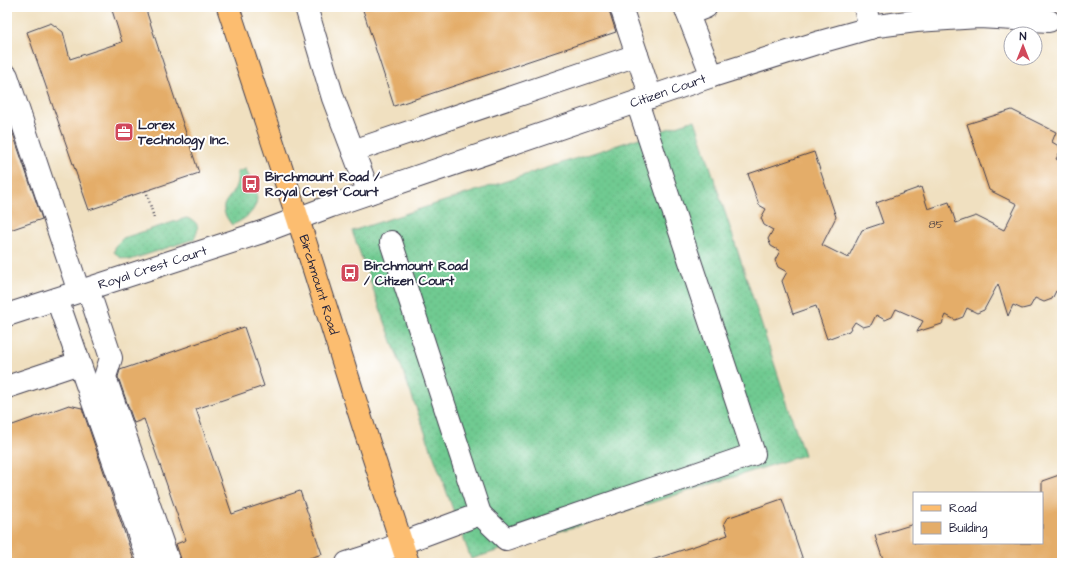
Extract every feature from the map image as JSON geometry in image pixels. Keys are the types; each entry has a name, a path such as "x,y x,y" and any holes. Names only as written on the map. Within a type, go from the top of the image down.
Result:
{"main road":[{"name":"Birchmount Road","path":"228,7 298,219 366,436 408,563"}],"street":[{"path":"306,7 333,98 368,193"},
{"path":"390,242 480,514 506,539 754,454 644,99 637,55 621,7"},
{"path":"865,7 870,28"},
{"path":"693,9 712,76"},
{"name":"Citizen Court","path":"298,219 368,193 712,76 820,42 877,26 916,21 979,17 991,12 1049,21"},
{"path":"353,151 637,55"},
{"path":"7,76 83,291 111,358 105,377 169,563"},
{"name":"Royal Crest Court","path":"7,315 298,219"},
{"path":"56,299 149,563"},
{"path":"7,387 79,364"},
{"path":"347,563 375,554 480,514"}],"path":[{"path":"146,190 154,218"}],"green space":[{"path":"695,120 804,455 471,559 352,231"},
{"path":"246,169 257,196 256,203 249,215 232,225 224,212 225,203 237,183 237,172"},
{"path":"186,218 194,221 198,228 194,239 130,260 119,257 114,252 116,245 123,238"}],"building":[{"name":"Lorex Technology Inc.","path":"111,7 145,7 199,173 89,210 27,32 51,23 63,32 70,59 122,42"},
{"path":"362,7 608,7 616,32 394,106"},
{"path":"1012,110 1056,132 1052,142 1062,148 1056,159 1062,162 1062,294 1056,291 1052,299 1044,302 1035,298 1030,307 1022,309 1013,305 1008,316 998,284 984,310 977,313 967,308 963,317 955,320 946,315 942,324 917,332 923,321 896,309 892,317 885,320 876,315 871,325 863,327 855,322 849,331 827,339 816,306 793,314 782,281 787,272 778,267 775,260 780,251 771,246 768,239 773,230 764,225 761,218 766,209 759,205 748,174 814,152 836,217 822,245 848,258 862,230 883,223 876,203 921,187 928,209 949,202 956,223 976,216 1004,230 1017,204 989,190 967,124"},
{"path":"7,116 42,219 7,231"},
{"path":"244,327 264,386 196,409 232,514 300,491 322,554 295,563 181,563 176,544 186,540 144,419 134,423 118,377 120,370"},
{"path":"69,405 82,408 135,563 7,563 7,427"},
{"path":"1062,474 1062,563 884,563 875,536 913,524 913,544 1043,544 1042,481"},
{"path":"782,499 804,563 653,563 652,560 728,535 724,523 727,518"}],"place":[{"name":"Lorex Technology Inc.","path":"124,132"},
{"name":"Birchmount Road / Royal Crest Court","path":"251,184"},
{"name":"Birchmount Road / Citizen Court","path":"350,273"}]}
